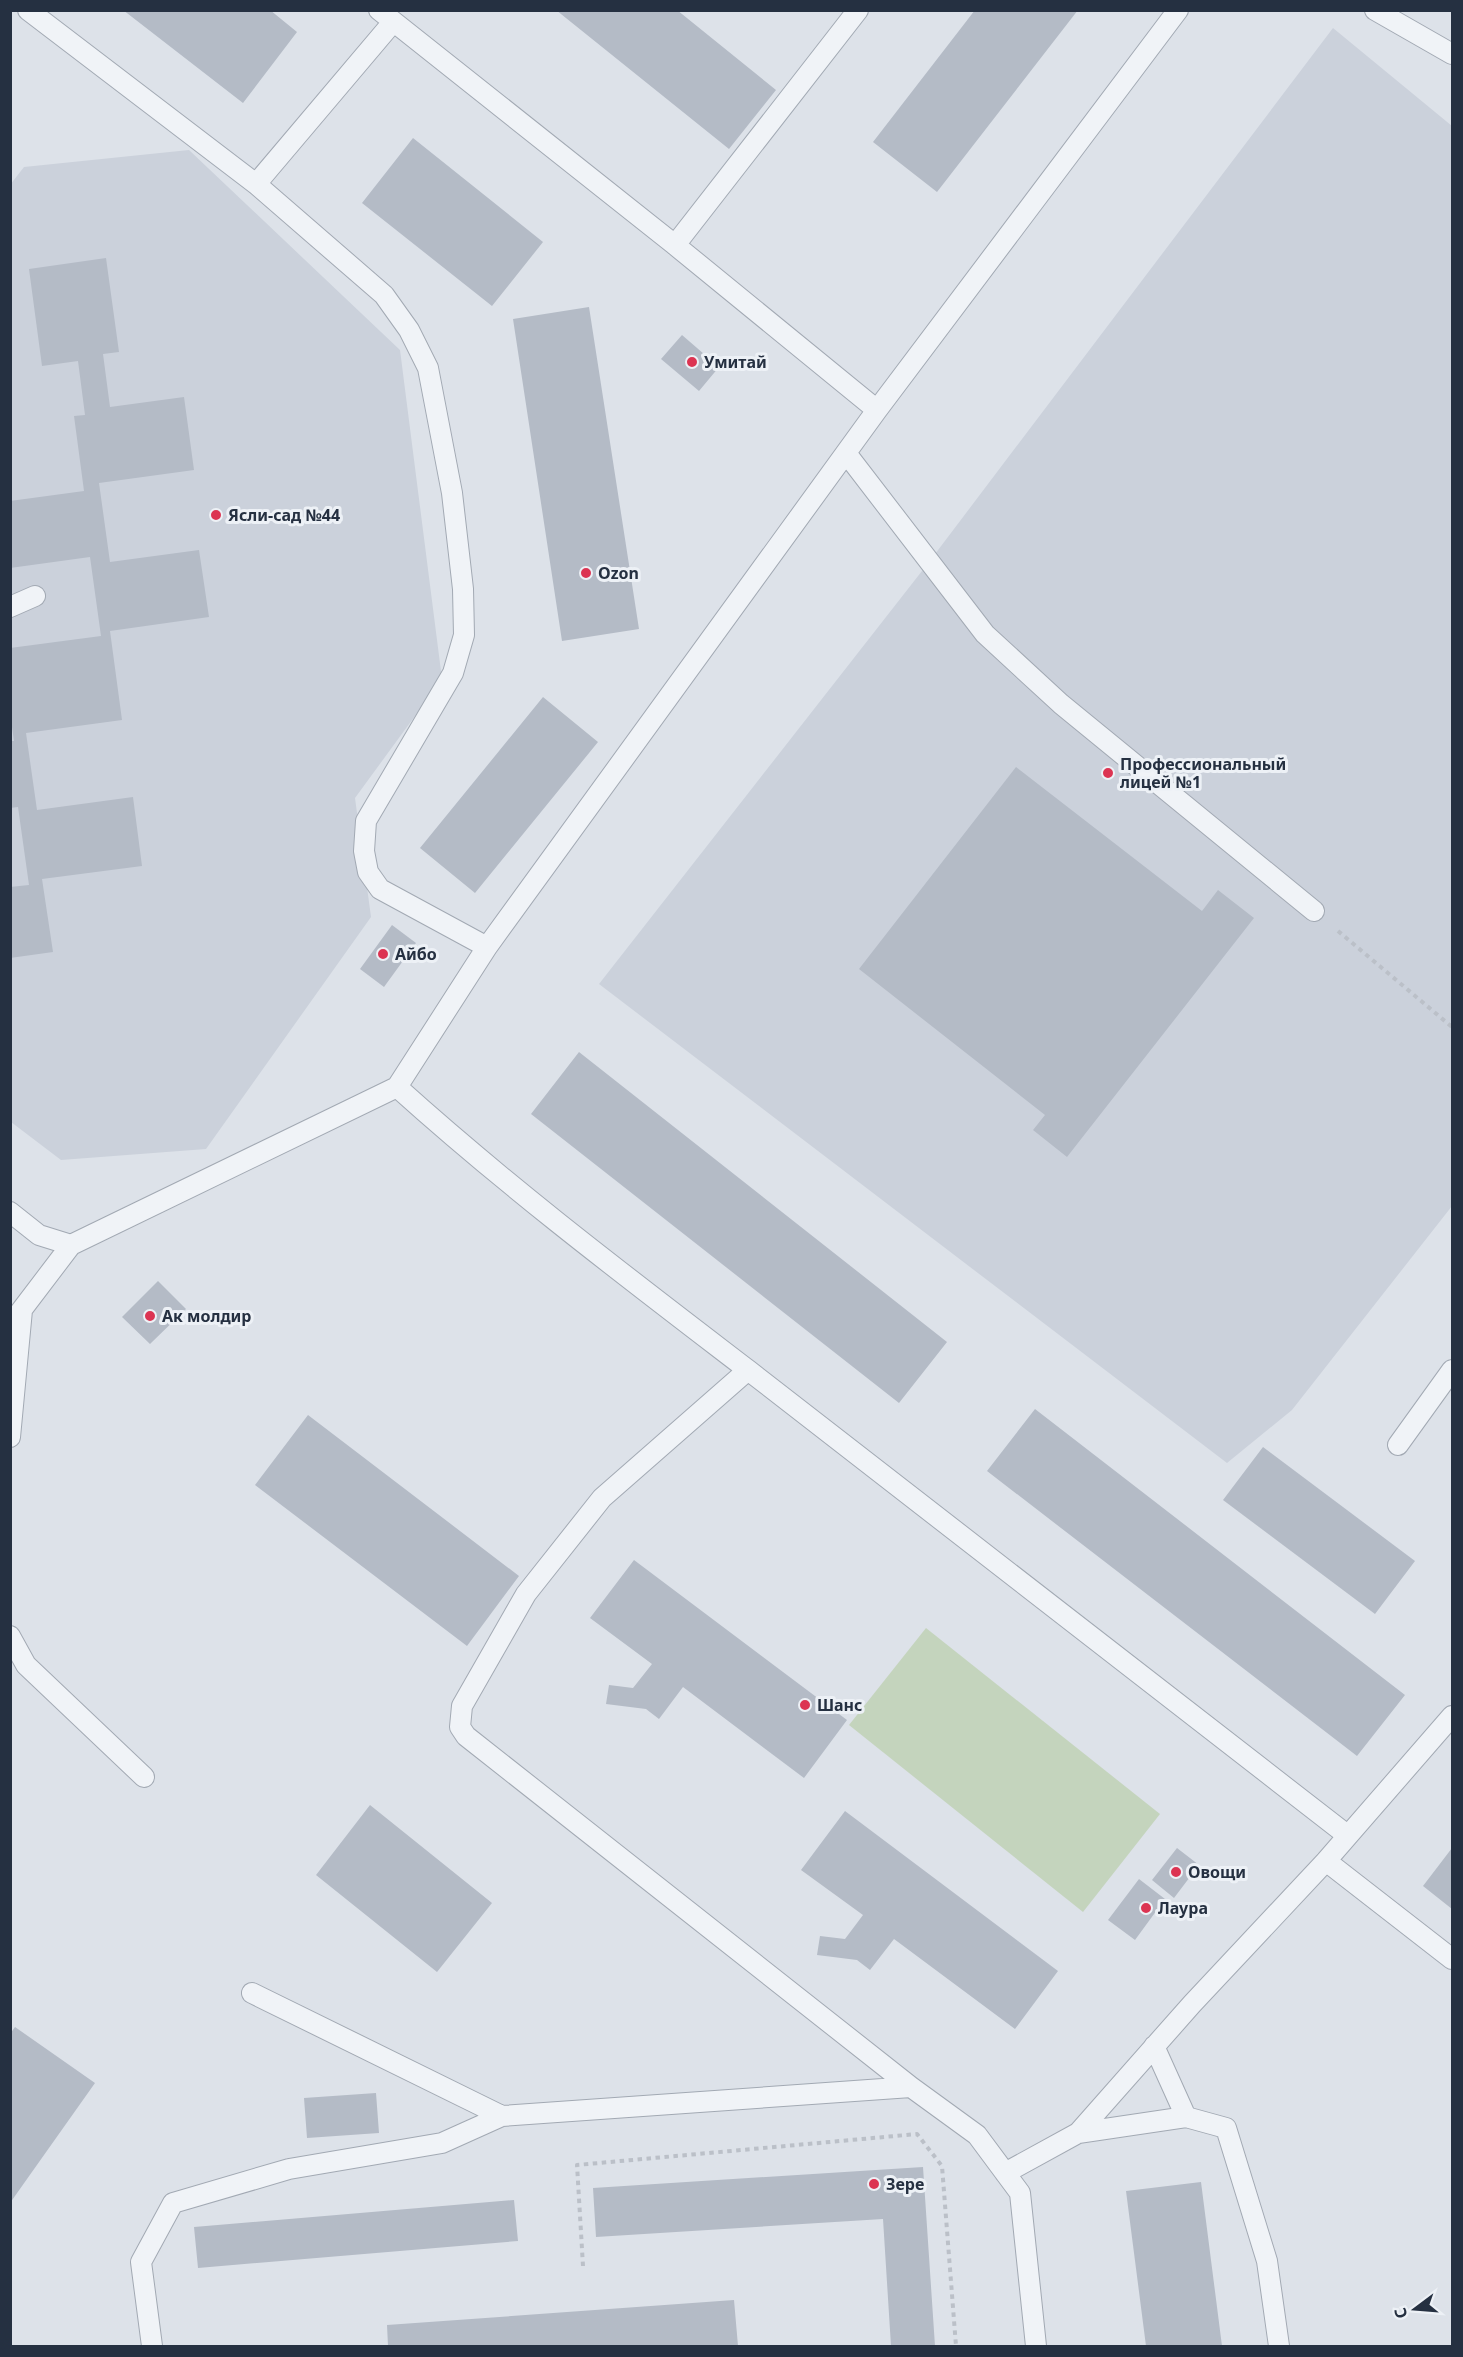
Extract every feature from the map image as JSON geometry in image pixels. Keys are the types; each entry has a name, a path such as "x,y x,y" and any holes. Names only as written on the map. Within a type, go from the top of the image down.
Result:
{"lane":[{"path":"28,10 256,184 384,295 409,330 428,368 452,493 464,589 464,635 453,673 366,821 364,851 368,872 380,889 487,946"},
{"path":"675,245 858,10"},
{"path":"10,1437 16,1317 71,1245 397,1087 487,946 877,410 1178,10"},
{"path":"1376,10 1452,54"},
{"path":"256,184 386,16 675,245 877,410"},
{"path":"846,453 985,634 1061,704 1314,911"},
{"path":"10,607 35,596"},
{"path":"397,1087 446,1131 573,1236 1347,1835"},
{"path":"10,1212 39,1235 71,1245"},
{"path":"748,1370 602,1498 526,1594 462,1706 460,1727 466,1736 911,2087 977,2135 1020,2193 1036,2346"},
{"path":"1398,1445 1452,1370"},
{"path":"10,1636 26,1665 144,1777"},
{"path":"1005,2173 1078,2133 1154,2046 1326,1861 1452,1716"},
{"path":"1326,1861 1452,1959"},
{"path":"252,1994 502,2116"},
{"path":"1154,2046 1186,2117"},
{"path":"152,2346 141,2262 172,2203 289,2169 442,2143 502,2116 911,2087"},
{"path":"1078,2133 1186,2117 1226,2128 1267,2261 1279,2346"}],"path":[{"path":"1314,911 1452,1027"},
{"path":"583,2266 577,2165 918,2134 942,2166 956,2346"}],"shaded area":[{"name":"Профессиональный лицей №1","path":"1333,28 1452,126 1452,1206 1292,1410 1227,1463 599,984 929,562"},
{"name":"Ясли-сад №44","path":"189,150 400,350 442,679 355,798 371,917 206,1149 61,1160 11,1122 10,185 24,167"}],"green space":[{"path":"926,1628 1160,1814 1083,1912 849,1725"}],"building":[{"path":"123,10 270,10 297,32 243,103"},
{"path":"556,10 677,10 776,90 729,149"},
{"path":"975,10 1078,10 937,192 873,142"},
{"path":"413,138 543,242 492,306 362,203"},
{"path":"106,258 119,352 103,354 110,407 184,397 194,470 99,483 110,562 199,550 209,617 110,631 122,720 26,733 37,810 133,797 142,866 42,879 53,952 10,958 10,887 29,885 18,807 10,808 10,741 14,741 10,713 10,648 101,636 90,557 10,568 10,501 84,491 74,416 85,415 78,361 42,366 29,269"},
{"path":"589,307 639,629 562,641 513,319"},
{"path":"682,335 719,367 699,391 661,359"},
{"path":"543,697 598,742 475,893 420,848"},
{"path":"1016,767 1202,911 1218,890 1254,918 1067,1157 1033,1130 1045,1115 859,969"},
{"path":"392,925 416,943 384,987 360,969"},
{"path":"579,1052 947,1342 899,1403 531,1114"},
{"path":"158,1281 186,1309 150,1344 122,1317"},
{"path":"1035,1409 1405,1695 1357,1756 987,1471"},
{"path":"308,1415 519,1576 467,1646 255,1485"},
{"path":"1263,1447 1415,1561 1375,1614 1223,1500"},
{"path":"634,1560 847,1720 804,1778 683,1687 659,1719 646,1709 606,1704 609,1685 633,1688 652,1664 590,1618"},
{"path":"370,1805 492,1903 437,1972 316,1875"},
{"path":"845,1811 1058,1971 1015,2029 894,1939 870,1970 857,1960 817,1955 820,1936 845,1939 863,1915 801,1870"},
{"path":"1177,1848 1199,1865 1174,1898 1152,1880"},
{"path":"1452,1848 1452,1909 1423,1886"},
{"path":"1139,1879 1165,1899 1135,1940 1108,1920"},
{"path":"15,2027 95,2083 10,2203 10,2034"},
{"path":"376,2093 379,2133 307,2138 304,2098"},
{"path":"923,2167 935,2346 891,2346 883,2219 596,2237 593,2188"},
{"path":"1201,2182 1222,2346 1146,2346 1126,2191"},
{"path":"514,2200 518,2241 198,2268 194,2227"},
{"path":"734,2300 738,2346 388,2346 387,2325"}],"place":[{"name":"Умитай","path":"692,362"},
{"name":"Ясли-сад №44","path":"216,515"},
{"name":"Ozon","path":"586,573"},
{"name":"Профессиональный лицей №1","path":"1108,773"},
{"name":"Айбо","path":"383,954"},
{"name":"Ак молдир","path":"150,1316"},
{"name":"Шанс","path":"805,1705"},
{"name":"Овощи","path":"1176,1872"},
{"name":"Лаура","path":"1146,1908"},
{"name":"Зере","path":"874,2184"}]}
